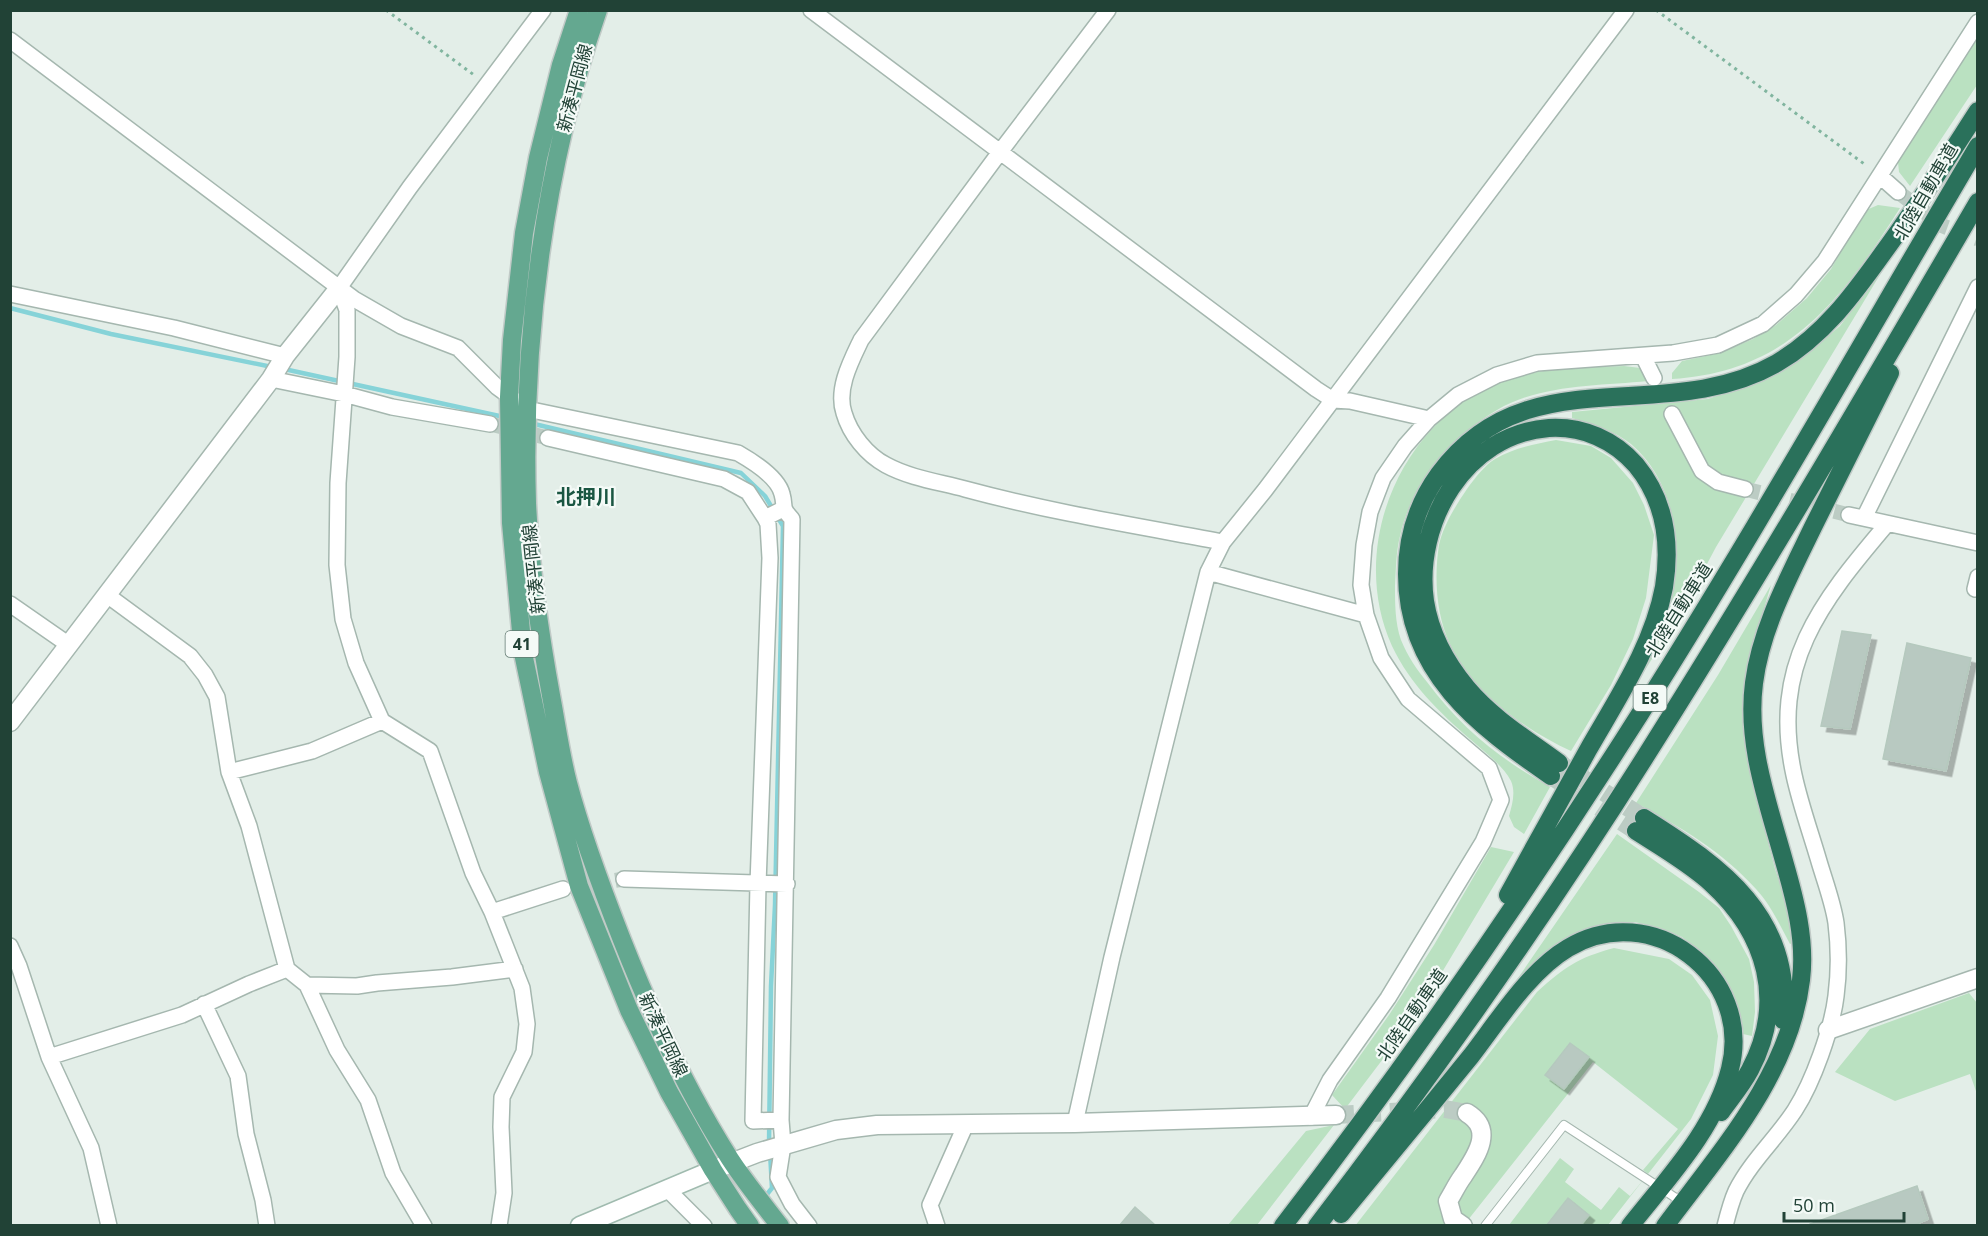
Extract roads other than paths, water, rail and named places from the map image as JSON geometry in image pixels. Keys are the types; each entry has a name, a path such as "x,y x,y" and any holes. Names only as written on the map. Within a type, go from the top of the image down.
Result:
{"highway":[{"path":"1453,994 1637,662 1648,637 1663,589 1667,541 1656,495 1644,475 1613,445 1596,435 1578,430 1537,429 1497,444 1479,456 1462,473 1438,511 1424,557 1423,579 1425,603 1440,648 1457,675 1485,707 1555,769 1494,735 1459,703 1431,665 1412,620 1407,595 1408,549 1421,503 1433,483 1463,447 1481,432 1524,410 1571,400 1679,393 1707,388 1754,374 1796,350 1834,317 1851,298 1895,237 1977,111"},
{"name":"北陸自動車道","path":"1283,1226 1341,1151 1453,994 1542,865 1624,739 1769,503 1977,146"},
{"name":"E8","path":"1317,1226 1495,983 1645,757 1793,516 1977,202"},
{"path":"1665,1226 1742,1120 1772,1070 1791,1025 1802,979 1802,955 1796,906 1765,792 1754,738 1752,712 1759,654 1794,567 1962,229"},
{"path":"1630,1226 1737,1091 1750,1071 1765,1029 1768,1008 1765,968 1751,931 1726,897 1640,824 1679,840 1719,869 1748,899 1768,930 1783,972 1785,997 1779,1045 1772,1070"},
{"path":"1331,1226 1533,978 1550,961 1568,948 1589,938 1610,933 1632,933 1662,939 1690,955 1706,969 1719,986 1728,1006 1733,1026 1730,1069 1714,1110 1694,1143"}],"main road":[{"name":"新湊平岡線","path":"579,10 561,65 538,158 526,222 512,340 509,397 511,523 523,653 551,784 579,886 629,1010 669,1092 713,1170 750,1226"},
{"name":"新湊平岡線","path":"598,10 586,43 558,152 538,268 527,409 527,504 543,649 568,781 601,886 647,1003 688,1089 731,1161 780,1226"}],"street":[{"path":"10,722 271,379 285,356 339,288 410,187 543,10"},
{"path":"811,10 1333,400 1350,401 1429,419"},
{"path":"1108,10 861,340 842,389 843,412 854,436 867,450 885,464 907,473 1022,504 1223,542"},
{"path":"1075,1123 1112,957 1208,572 1223,542 1265,490 1626,10"},
{"path":"1311,1117 1330,1080 1388,998 1483,842 1501,800 1489,768 1408,699 1381,658 1366,615 1361,585 1364,545 1371,512 1383,478 1405,446 1429,419 1458,395 1497,375 1537,363 1643,356 1718,345 1763,324 1796,296 1825,261 1977,22"},
{"path":"10,40 354,299 402,326 458,348 509,397 527,409 738,453 762,467 782,492 783,509 792,519 787,884 779,1120 783,1144 778,1178 792,1204 809,1226"},
{"path":"1880,176 1898,192"},
{"path":"1977,287 1857,516 1977,543"},
{"path":"339,288 346,310 347,357 338,483 337,565 343,619 356,663 382,721 430,751 473,873 492,912 522,988 527,1024 524,1052 502,1097 504,1193 499,1226"},
{"path":"10,294 174,328 285,356"},
{"path":"1643,356 1654,378"},
{"path":"271,379 344,394 392,407 490,424"},
{"path":"1672,414 1702,471 1718,482 1745,489"},
{"path":"548,438 724,479 748,492 768,524 770,558 758,884 753,1121 779,1120"},
{"path":"765,518 783,509"},
{"path":"1725,1226 1735,1193 1795,1110 1808,1085 1828,1030 1836,996 1838,957 1836,922 1794,775 1789,741 1788,711 1793,677 1802,645 1817,615 1836,585 1887,524"},
{"path":"1208,572 1366,615"},
{"path":"107,595 190,656 205,675 217,697 229,772 249,826 287,969 307,985 337,1050 368,1100 393,1173 424,1226"},
{"path":"10,604 69,645"},
{"path":"229,772 312,750 382,721"},
{"path":"624,879 787,884"},
{"path":"492,912 563,889"},
{"path":"10,946 19,966 49,1057 91,1148 109,1226"},
{"path":"49,1057 182,1015 287,969"},
{"path":"307,985 357,986 515,969"},
{"path":"1828,1030 1977,978"},
{"path":"204,1004 238,1076 246,1134 263,1200 267,1226"},
{"path":"1463,1226 1453,1219 1448,1201 1476,1159 1481,1141 1480,1125 1477,1119 1467,1113"},
{"path":"580,1226 731,1161 836,1130 878,1125 1075,1123 1336,1115"},
{"path":"937,1226 930,1205 966,1124"},
{"path":"667,1189 704,1226"}],"lane":[{"path":"1485,1226 1564,1125 1682,1202"}],"waterway":[{"path":"10,308 111,334 272,367"},
{"path":"284,369 504,417"},
{"path":"530,423 741,473 765,496 783,526 769,1144"},
{"path":"764,1198 772,1188 770,1152"}],"tunnel":[{"path":"1898,192 1943,226 1978,239"},
{"path":"490,424 548,438"},
{"path":"1745,489 1849,515"},
{"path":"1559,763 1644,818"},
{"path":"1554,778 1636,831"},
{"path":"570,888 624,879"},
{"path":"1336,1115 1445,1109 1467,1113"}],"district":[{"name":"北押川","path":"586,497"}]}
